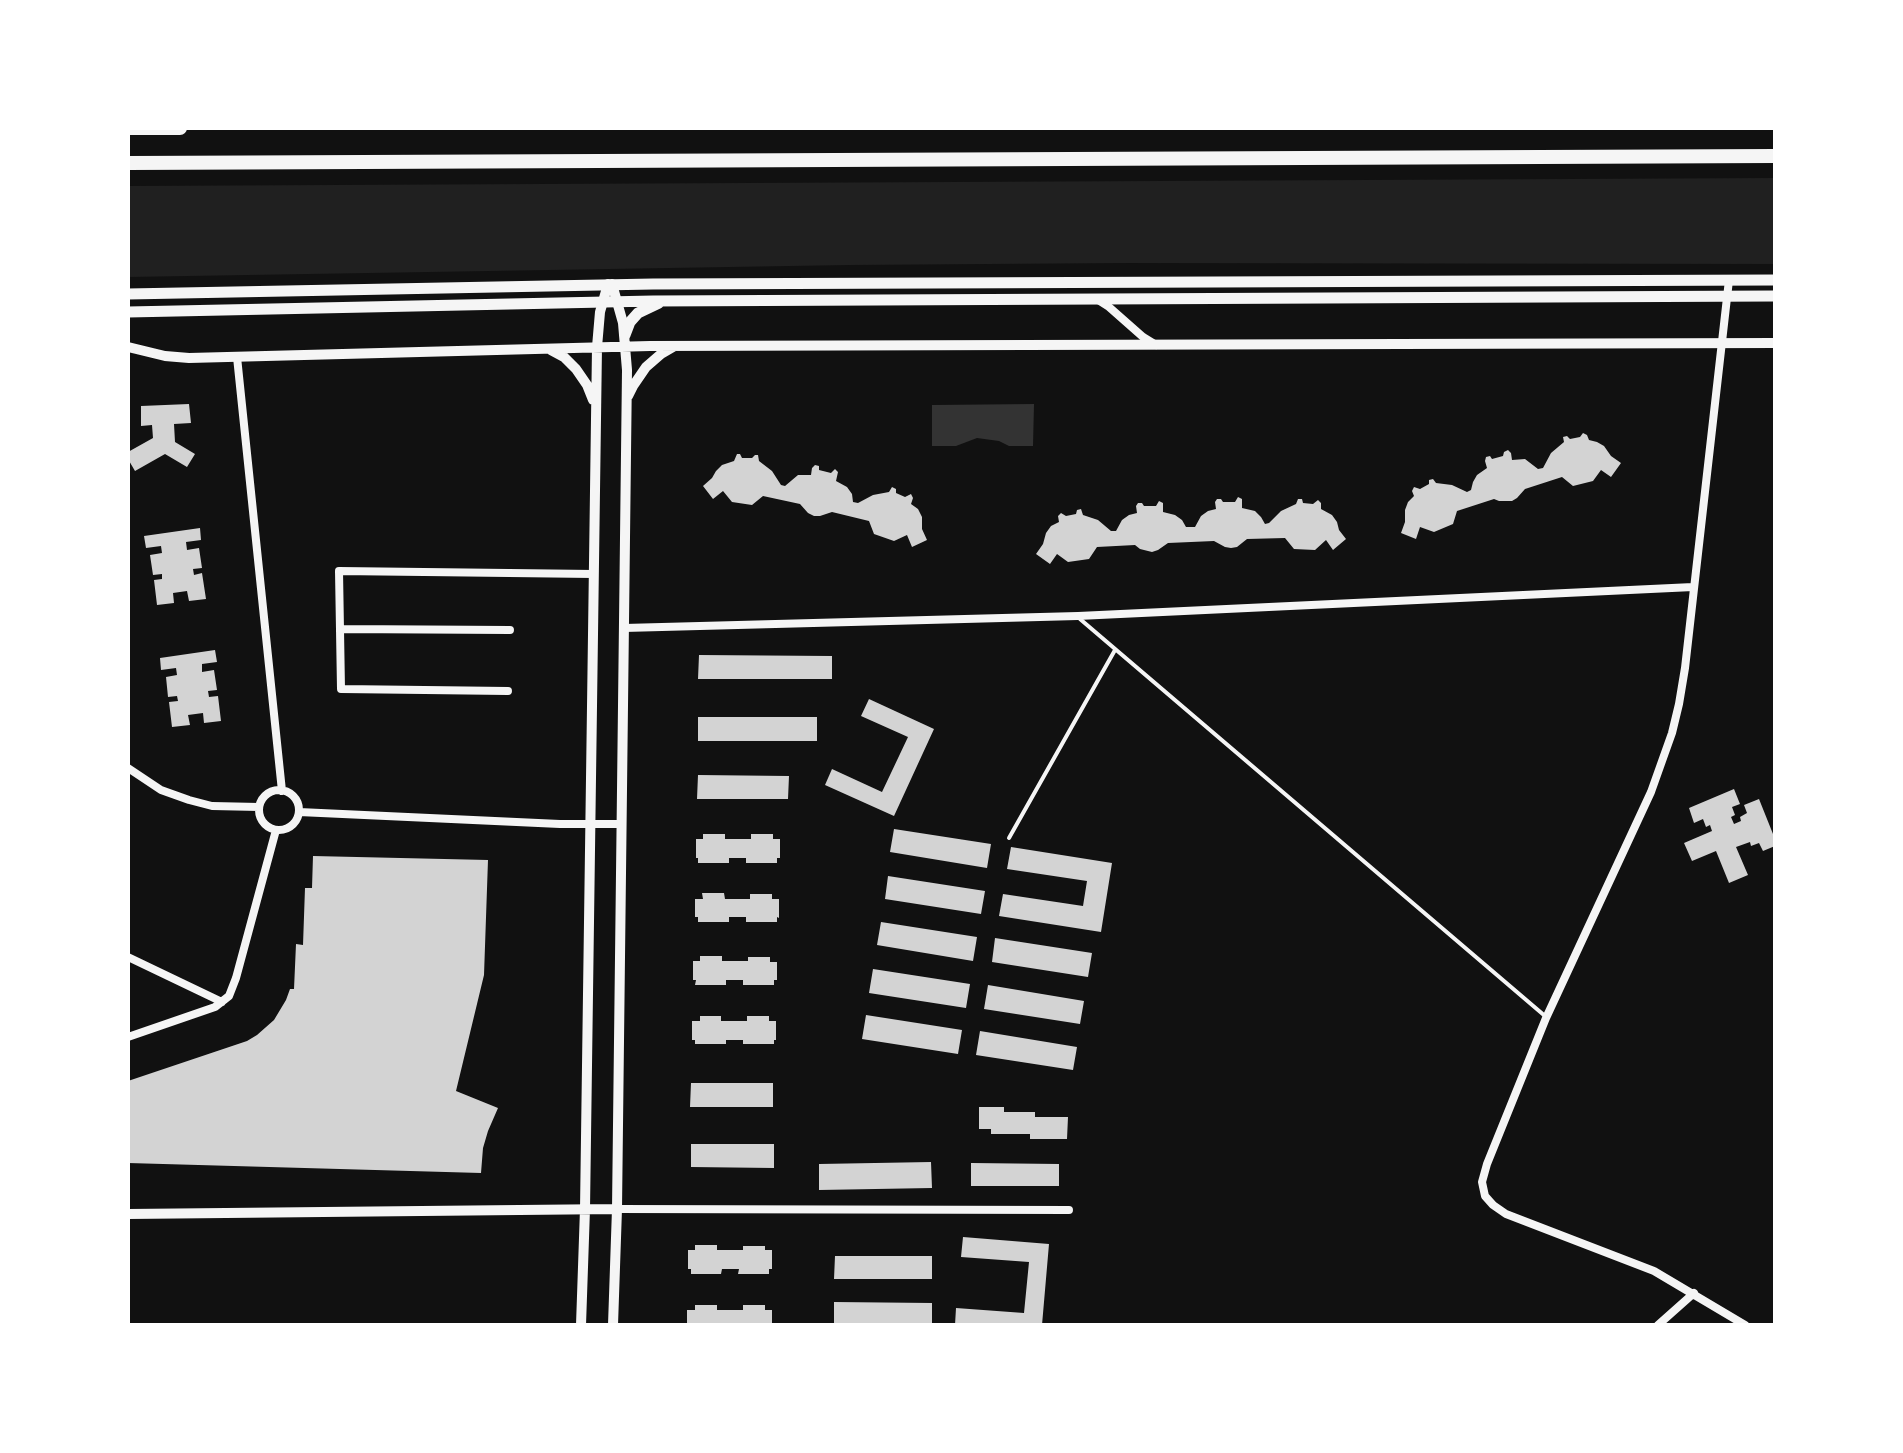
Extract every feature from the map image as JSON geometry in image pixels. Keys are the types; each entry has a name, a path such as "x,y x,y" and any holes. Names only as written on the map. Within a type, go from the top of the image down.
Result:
{"highway":[{"path":"128,128 180,128"},
{"path":"128,163 1775,156"}],"main road":[{"path":"128,294 610,284 1775,280"},
{"path":"128,312 664,301 1775,296"},
{"path":"625,341 630,322 638,313 664,301"}],"street":[{"path":"1729,280 1679,704 1651,792 1546,1018 1482,1182 1485,1196 1506,1214 1654,1271 1745,1325"},
{"path":"610,284 618,302 625,341 627,402 613,1325"},
{"path":"581,1325 597,347 602,302 610,284"},
{"path":"1097,299 1156,345"},
{"path":"128,347 176,357 237,357 597,347 625,341 677,346 1775,343"},
{"path":"627,402 646,367 677,346"},
{"path":"545,349 559,353 576,369 589,389 596,413"},
{"path":"237,357 282,791"},
{"path":"508,691 341,689 339,571 594,574"},
{"path":"624,628 1078,616 1693,587"},
{"path":"340,629 510,630"},
{"path":"128,768 161,790 189,800 212,806 259,807"},
{"path":"282,791 293,796 299,812 294,824 276,830 261,820 259,807 265,796 282,791"},
{"path":"299,812 622,824"},
{"path":"128,1037 215,1007 229,996 276,830"},
{"path":"128,957 222,1002"},
{"path":"128,1214 585,1209 1069,1210"},
{"path":"1658,1325 1694,1293"}],"lane":[{"path":"1078,616 1546,1018"},
{"path":"1009,838 1115,650"}],"shaded area":[{"path":"1775,178 1775,264 850,265 128,277 128,186"},
{"path":"1034,404 1033,446 1009,446 999,441 977,438 956,446 932,446 932,405"}],"building":[{"path":"189,404 191,423 174,424 175,442 195,454 187,467 165,454 135,471 128,459 128,452 153,438 152,425 141,426 141,406"},
{"path":"1583,433 1589,440 1604,446 1621,463 1611,477 1601,470 1593,481 1573,486 1562,477 1525,489 1512,501 1494,499 1457,511 1453,524 1434,532 1420,527 1416,539 1401,533 1405,510 1414,496 1414,487 1420,489 1433,479 1436,483 1452,485 1467,492 1471,490 1477,475 1487,468 1486,457 1503,456 1508,450 1512,460 1525,459 1538,469 1543,468 1551,453 1564,442 1563,437 1580,437"},
{"path":"737,454 742,458 758,455 759,461 785,486 798,475 811,475 815,465 819,466 819,470 831,473 835,469 838,472 836,481 847,487 853,502 889,492 892,487 905,497 911,494 911,504 922,517 922,529 927,540 912,547 907,535 894,541 874,534 869,521 832,512 814,516 800,504 763,496 752,505 732,502 723,491 713,499 703,486 722,465 734,461"},
{"path":"1238,497 1242,499 1242,508 1255,511 1265,524 1296,504 1298,499 1313,504 1318,500 1321,509 1332,515 1346,539 1333,550 1326,540 1315,550 1294,549 1285,538 1247,539 1231,548 1214,541 1168,543 1152,552 1135,545 1097,547 1089,559 1068,562 1057,554 1050,564 1036,554 1051,526 1059,522 1061,513 1066,516 1076,514 1081,509 1083,515 1116,531 1122,520 1137,513 1138,503 1156,506 1159,501 1163,503 1163,512 1175,515 1186,527 1195,527 1201,516 1216,509 1217,499 1235,502"},
{"path":"200,528 201,540 186,542 187,550 199,548 202,568 193,569 194,575 202,573 206,599 189,601 187,591 173,593 174,603 157,605 154,580 162,579 162,574 153,575 150,555 162,553 161,546 146,548 144,536"},
{"path":"215,650 217,662 202,664 202,672 214,670 217,690 208,691 209,697 218,696 221,721 204,723 203,713 188,715 190,725 172,727 169,702 178,701 177,696 168,697 166,677 177,675 176,668 161,670 160,658"},
{"path":"699,655 832,656 832,679 698,679"},
{"path":"869,699 934,729 894,816 825,785 832,769 882,792 908,737 861,716"},
{"path":"698,717 817,717 817,741 698,741"},
{"path":"698,775 789,776 788,799 697,799"},
{"path":"1734,789 1740,804 1732,807 1734,824 1747,813 1744,805 1759,799 1775,846 1763,851 1759,843 1751,846 1750,842 1736,847 1748,875 1729,883 1716,851 1692,861 1684,843 1712,831 1703,819 1694,823 1689,808"},
{"path":"894,829 991,844 987,868 890,852"},
{"path":"703,834 725,834 725,839 751,839 751,834 773,834 773,839 780,839 780,858 777,858 777,863 746,863 746,858 729,858 729,863 698,863 696,839 703,839"},
{"path":"1011,847 1112,863 1101,932 999,916 1003,894 1083,906 1087,881 1007,869"},
{"path":"313,856 488,860 484,975 456,1091 498,1108 483,1148 481,1173 128,1163 128,1081 247,1041 274,1020 290,989 294,989 296,944 303,945 305,888 312,888"},
{"path":"888,876 985,891 981,914 885,899"},
{"path":"702,893 724,893 725,899 750,899 750,894 772,894 772,899 779,899 779,918 777,922 746,922 746,917 729,917 729,922 698,922 695,899 703,899"},
{"path":"881,922 977,937 973,961 877,945"},
{"path":"995,938 1092,953 1088,977 992,962"},
{"path":"700,956 722,956 722,961 770,957 770,962 777,962 777,980 774,980 774,985 743,985 743,980 726,980 726,985 695,985 693,961 700,961"},
{"path":"873,969 970,984 966,1008 869,993"},
{"path":"988,985 1084,1001 1080,1024 984,1009"},
{"path":"866,1015 962,1030 958,1054 862,1039"},
{"path":"700,1016 721,1016 721,1021 747,1021 747,1016 769,1016 769,1021 776,1021 776,1040 774,1044 743,1044 743,1040 726,1040 726,1044 695,1044 692,1040 692,1021 700,1021"},
{"path":"980,1031 1077,1047 1073,1070 976,1055"},
{"path":"691,1083 773,1083 773,1107 690,1107"},
{"path":"979,1107 1004,1107 1004,1112 1035,1112 1035,1117 1068,1117 1067,1139 1030,1139 1030,1134 991,1134 991,1129 979,1129"},
{"path":"691,1144 774,1144 774,1168 691,1167"},
{"path":"931,1162 932,1188 819,1190 819,1164"},
{"path":"971,1163 1059,1164 1059,1186 971,1186"},
{"path":"963,1237 1049,1244 1042,1325 955,1325 956,1308 1024,1313 1029,1262 961,1257"},
{"path":"695,1245 717,1245 717,1250 765,1246 765,1250 772,1250 772,1269 769,1269 769,1274 738,1274 739,1269 722,1269 721,1274 691,1274 688,1250 695,1250"},
{"path":"835,1256 932,1256 932,1279 834,1279"},
{"path":"834,1302 932,1303 932,1325 834,1325"},
{"path":"695,1305 717,1305 717,1310 743,1310 743,1305 765,1305 765,1310 772,1310 772,1325 687,1325 687,1310 695,1310"}]}
